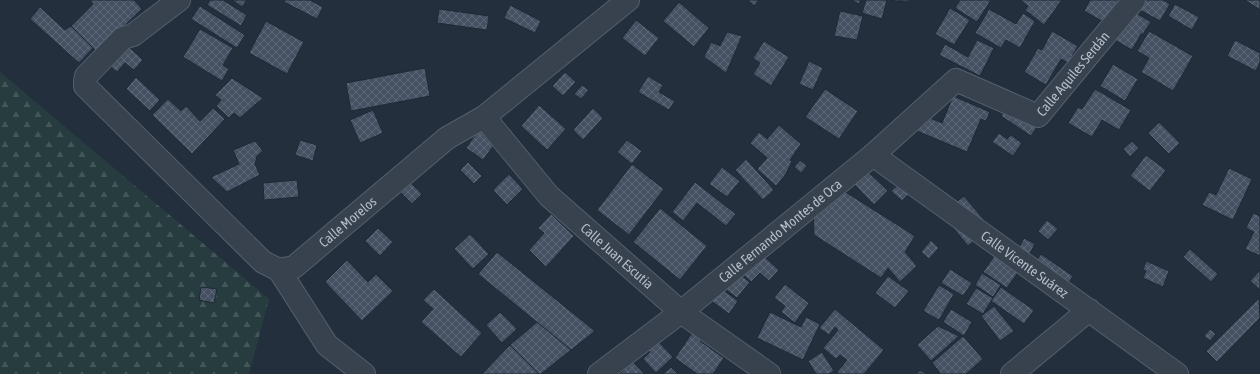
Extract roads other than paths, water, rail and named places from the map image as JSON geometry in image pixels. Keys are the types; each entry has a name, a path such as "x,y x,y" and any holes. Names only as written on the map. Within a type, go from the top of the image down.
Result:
{"street":[{"path":"179,0 133,35 123,38 86,76 84,81 85,86 90,93 263,262 279,270 327,345 364,374"},
{"name":"Calle Morelos","path":"279,270 294,267 447,138 484,117 628,0"},
{"name":"Calle Aquiles Serdán","path":"956,80 1038,116 1134,0"},
{"name":"Calle Fernando Montes de Oca","path":"599,374 681,312 873,155 956,80"},
{"name":"Calle Juan Escutia","path":"484,117 549,196 681,312 769,374"},
{"name":"Calle Vicente Suárez","path":"873,155 1177,374"},
{"path":"1012,374 1089,310"}]}
